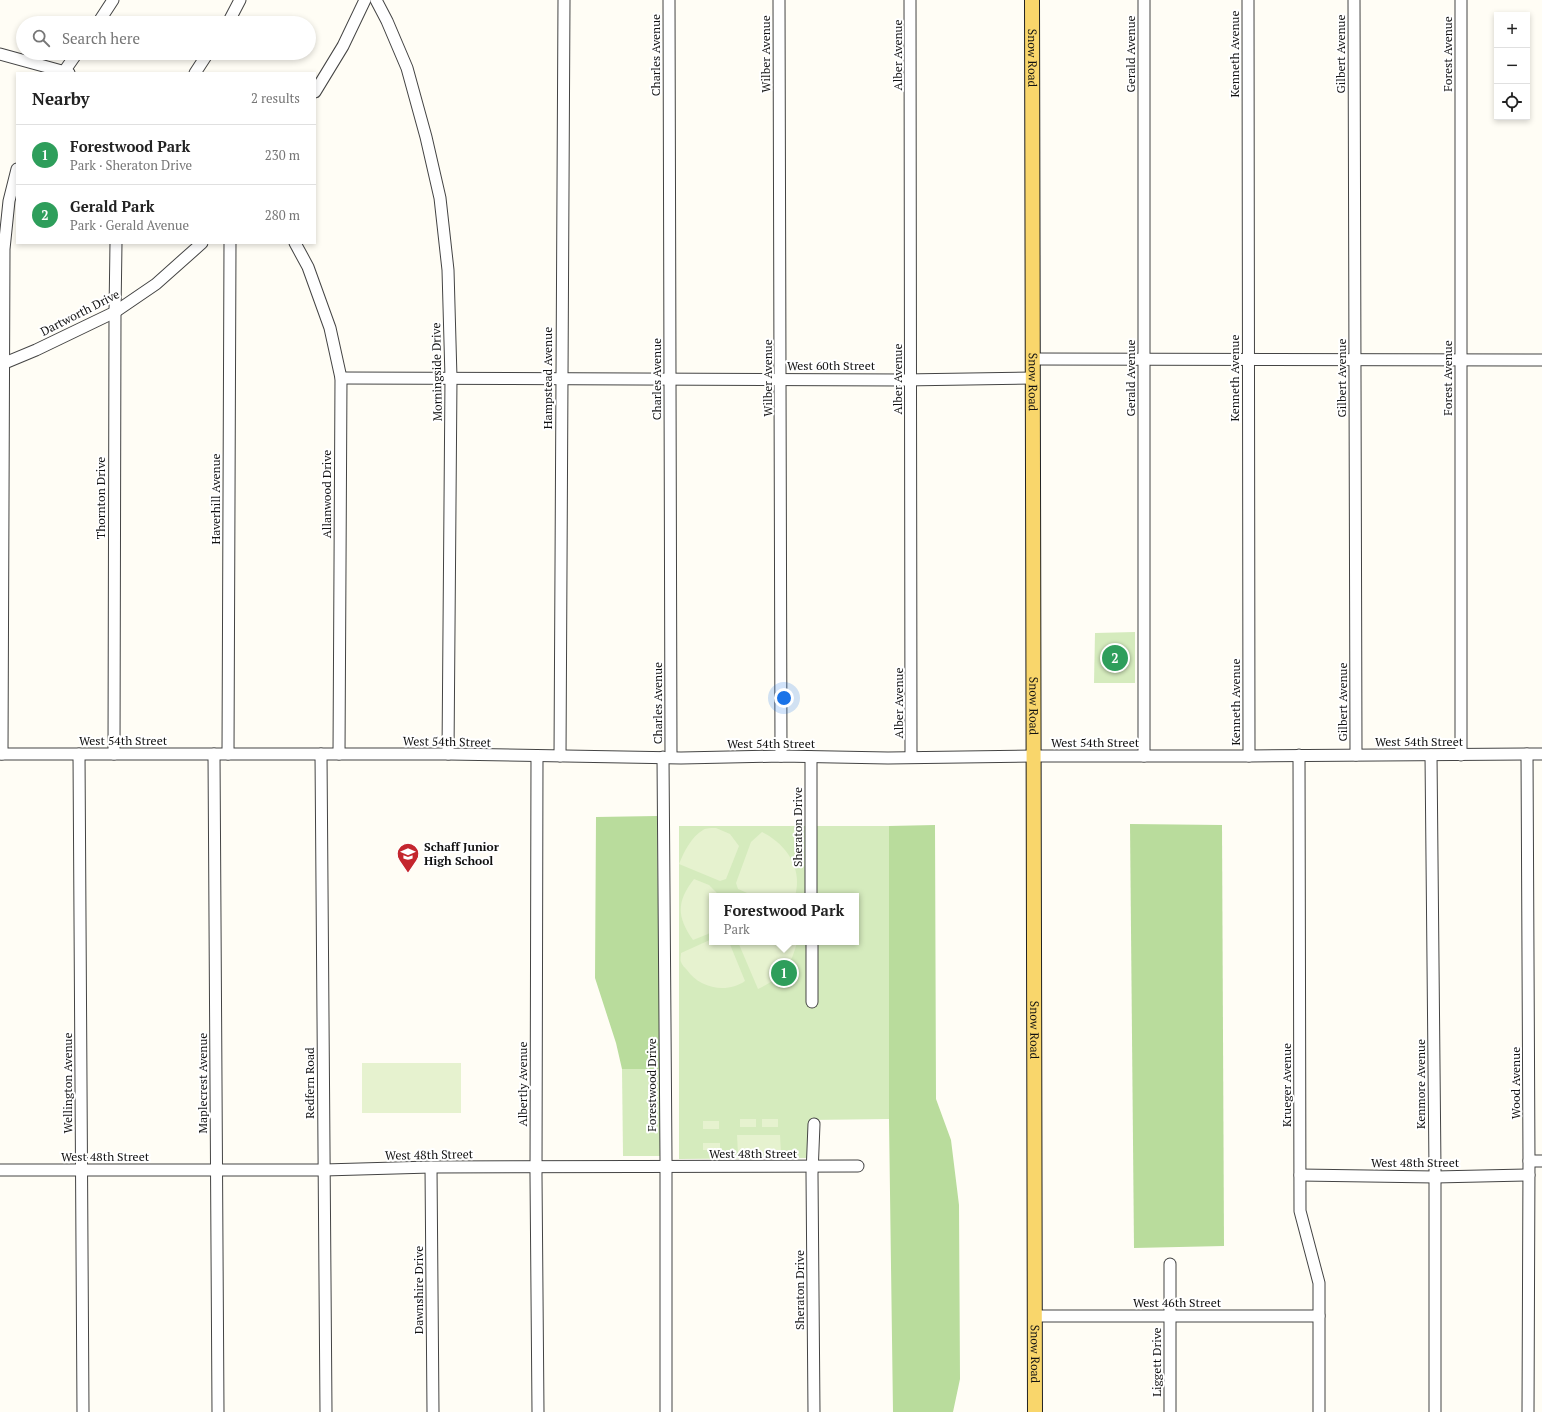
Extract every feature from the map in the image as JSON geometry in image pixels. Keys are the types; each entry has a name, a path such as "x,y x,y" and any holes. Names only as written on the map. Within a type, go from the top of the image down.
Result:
{"main road":[{"name":"Snow Road","path":"1032,0 1035,1412"}],"street":[{"path":"103,16 113,0"},
{"path":"232,16 240,0"},
{"path":"316,90 343,46 365,0"},
{"name":"Morningside Drive","path":"376,0 388,21 407,68 426,137 440,198 448,270 451,378 448,754"},
{"name":"Hampstead Avenue","path":"560,756 564,0"},
{"name":"Charles Avenue","path":"667,757 670,379 669,0"},
{"name":"Wilber Avenue","path":"779,0 781,756"},
{"name":"Alber Avenue","path":"910,0 911,757"},
{"name":"Gerald Avenue","path":"1144,0 1144,756"},
{"name":"Kenneth Avenue","path":"1248,0 1249,756"},
{"name":"Gilbert Avenue","path":"1354,0 1356,755"},
{"name":"Forest Avenue","path":"1461,0 1461,755"},
{"path":"0,54 16,58"},
{"path":"22,60 66,72 73,60"},
{"path":"196,72 203,60"},
{"path":"1,754 2,364 4,249 9,201 16,173"},
{"name":"Thornton Drive","path":"114,754 114,312 116,244"},
{"name":"Dartworth Drive","path":"2,364 114,312 156,284 201,244"},
{"name":"Haverhill Avenue","path":"228,754 230,244"},
{"name":"Allanwood Drive","path":"296,244 308,267 330,328 341,378 339,754"},
{"path":"1033,359 1144,358 1248,360 1542,360"},
{"name":"West 60th Street","path":"341,378 1033,378"},
{"name":"West 54th Street","path":"1,754 448,754 667,757 1542,754"},
{"name":"Wellington Avenue","path":"79,754 83,1412"},
{"name":"Maplecrest Avenue","path":"214,754 218,1412"},
{"name":"Redfern Road","path":"321,754 326,1412"},
{"name":"Wood Avenue","path":"1527,754 1529,1161 1528,1412"},
{"name":"Krueger Avenue","path":"1299,755 1300,1211 1319,1283 1319,1412"},
{"name":"Kenmore Avenue","path":"1431,755 1435,1177 1435,1412"},
{"name":"Albertly Avenue","path":"536,756 536,1167 538,1412"},
{"name":"Forestwood Drive","path":"666,1412 667,757"},
{"name":"Sheraton Drive","path":"811,757 812,893"},
{"path":"812,945 812,1002"},
{"name":"Sheraton Drive","path":"814,1124 812,1167 814,1412"},
{"path":"1529,1161 1542,1161"},
{"name":"West 48th Street","path":"0,1170 324,1170 432,1167 858,1166"},
{"name":"Dawnshire Drive","path":"432,1167 433,1412"},
{"name":"West 48th Street","path":"1300,1175 1435,1177 1529,1175"},
{"name":"Liggett Drive","path":"1170,1264 1170,1412"},
{"name":"West 46th Street","path":"1035,1316 1319,1316"}],"green space":[{"path":"1135,632 1135,683 1094,683 1095,633"},
{"path":"657,816 660,1069 622,1069 616,1043 595,978 596,817"},
{"path":"1130,824 1222,825 1224,1246 1134,1248"},
{"path":"935,825 936,1099 951,1140 959,1205 960,1379 953,1412 893,1412 889,1119 889,826"},
{"path":"679,826 889,826 889,1119 810,1120 810,1158 679,1159"},
{"path":"716,828 730,834 739,846 726,879 720,881 679,864 691,841 699,833 704,829"},
{"path":"762,832 771,837 785,850 797,876 796,893 747,893 738,889 736,883 751,842"},
{"path":"694,879 709,885 717,893 709,893 709,933 693,940 684,924 681,910 684,895"},
{"path":"709,940 709,945 730,945 745,981 738,985 722,988 706,985 692,976 682,964 681,953"},
{"path":"739,945 796,945 792,958 784,971 773,981 758,989"},
{"path":"362,1063 461,1063 461,1113 362,1113"},
{"path":"622,1069 660,1069 661,1156 623,1156"},
{"path":"740,1119 756,1119 756,1127 740,1127"},
{"path":"762,1119 778,1119 778,1127 762,1127"},
{"path":"703,1121 719,1121 719,1129 703,1129"},
{"path":"737,1135 780,1135 781,1153 738,1154"},
{"path":"703,1143 720,1143 720,1150 703,1150"}],"place":[{"name":"Gerald Park","path":"1115,658"},
{"name":"Schaff Junior High School","path":"408,874"},
{"name":"Forestwood Park","path":"784,973"}]}
